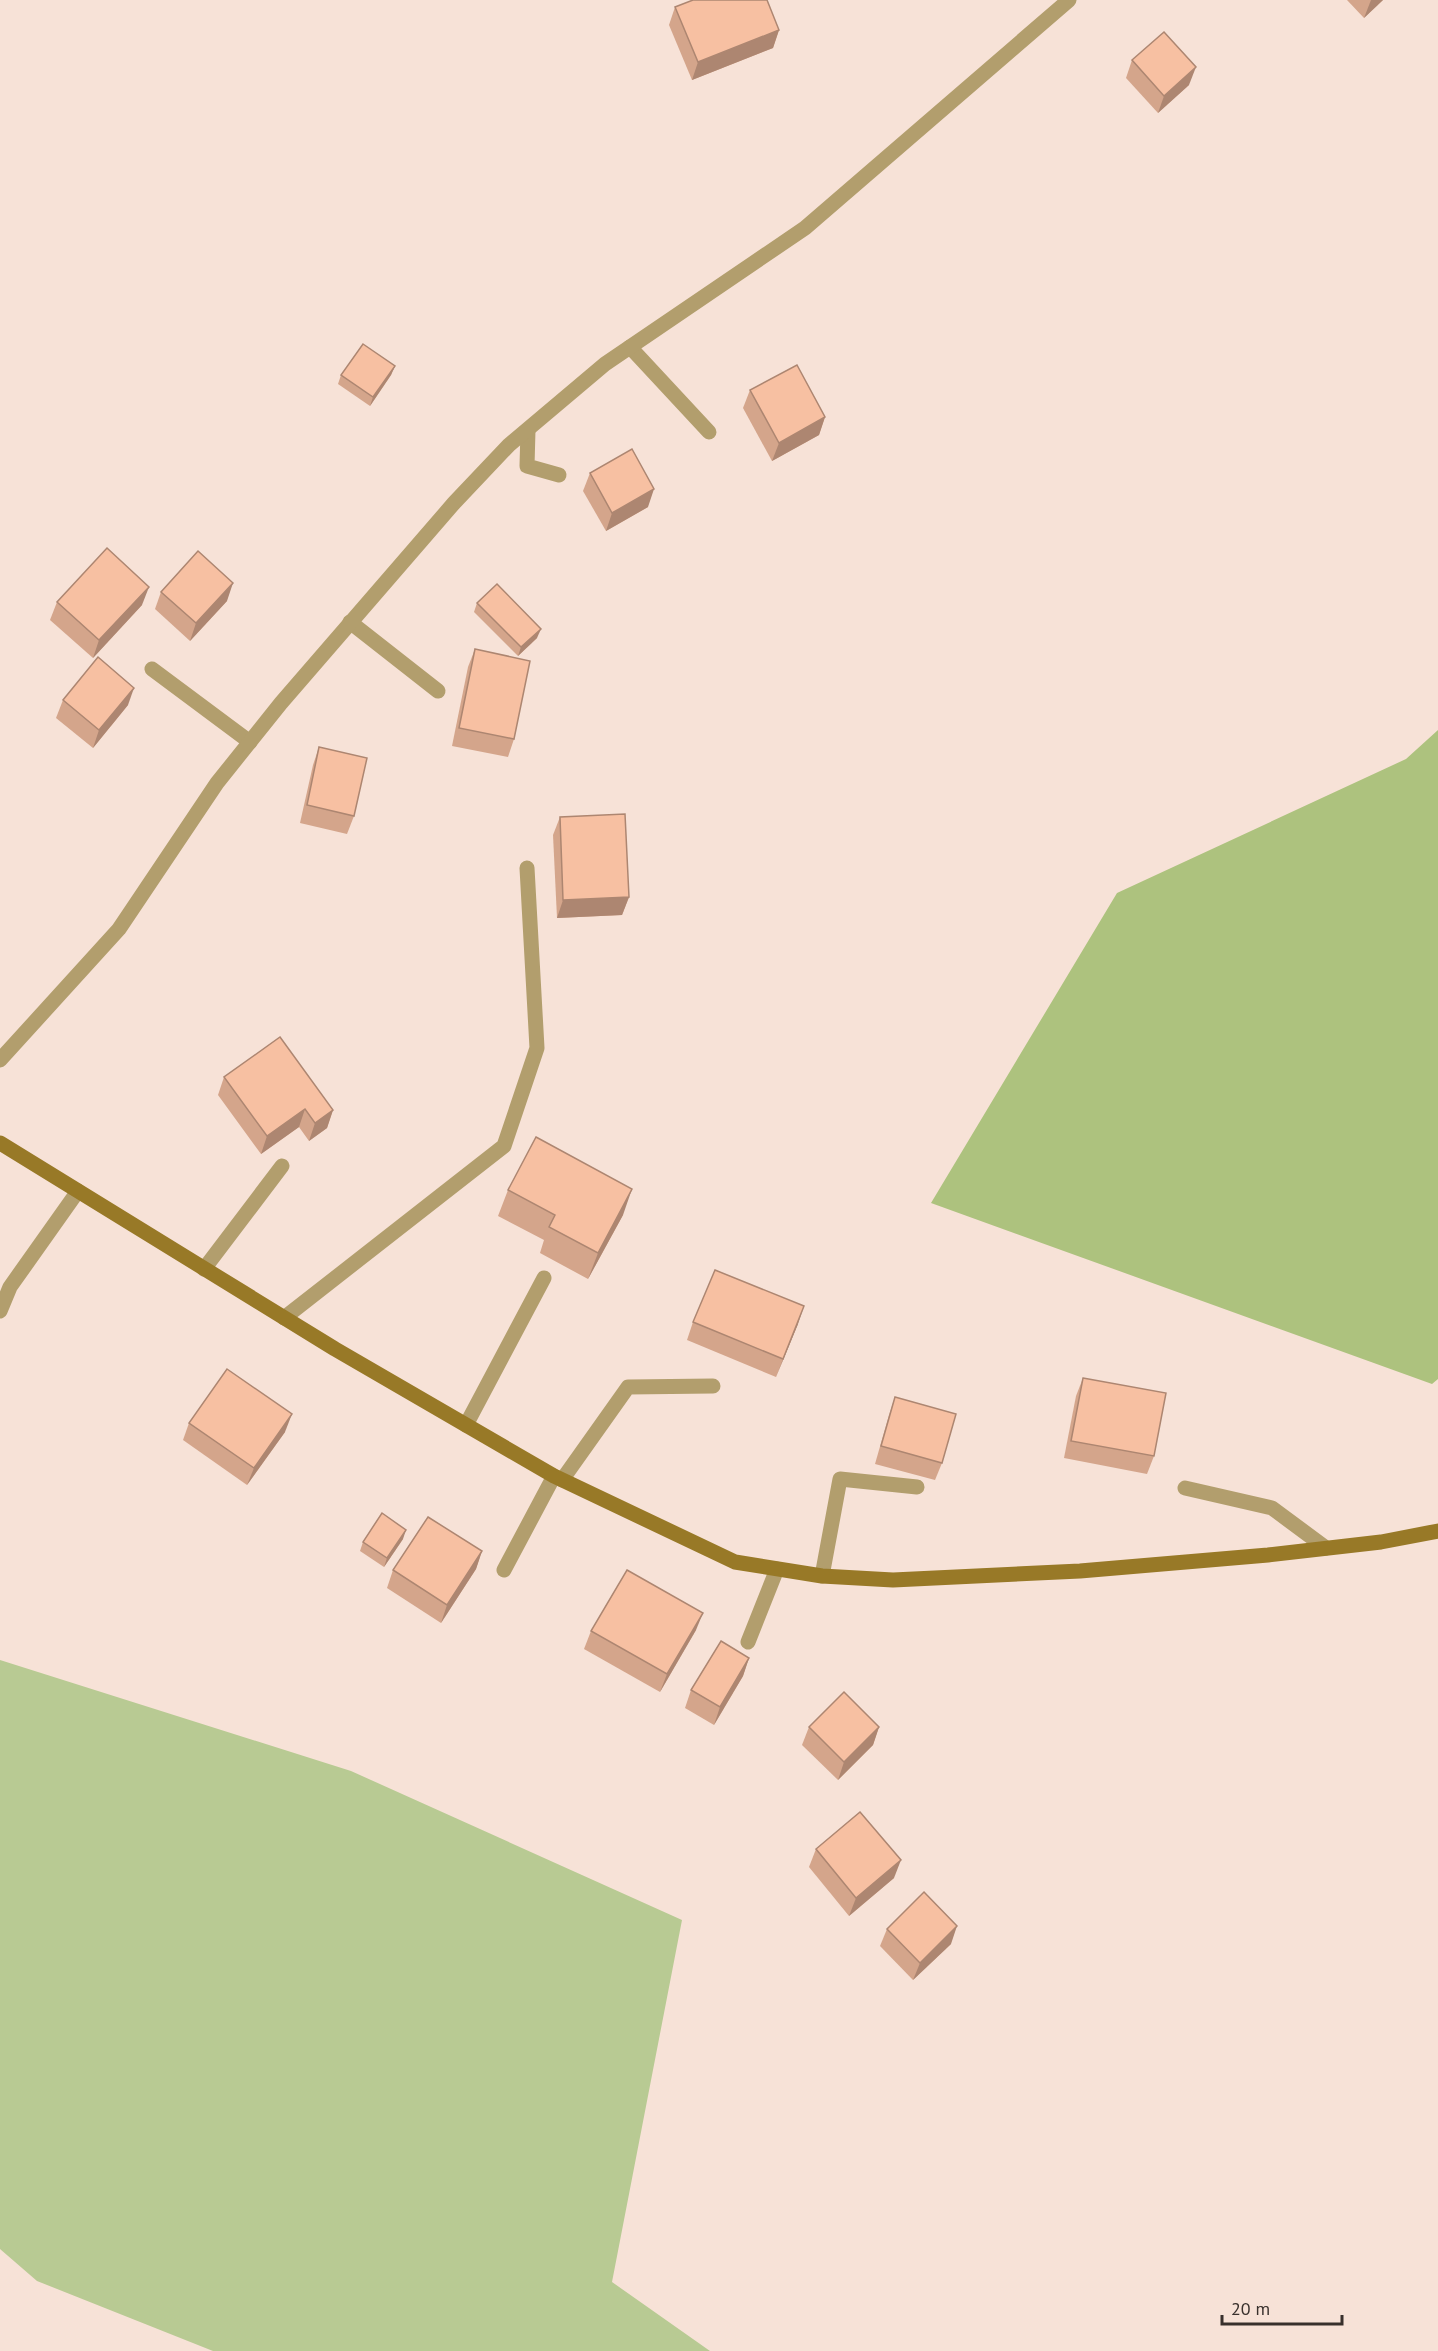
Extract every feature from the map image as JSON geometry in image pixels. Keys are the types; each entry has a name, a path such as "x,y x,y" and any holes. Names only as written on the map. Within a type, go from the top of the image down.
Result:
{"street":[{"path":"0,1060 119,929 217,783 250,742 350,622 454,503 509,446 605,364 805,228 1069,0"},
{"path":"630,347 709,432"},
{"path":"528,430 527,466 559,475"},
{"path":"350,622 438,691"},
{"path":"152,669 250,742"},
{"path":"284,1318 504,1146 537,1048 527,868"},
{"path":"0,1143 284,1318 558,1478 735,1562 822,1576 893,1580 1080,1570 1268,1555 1381,1542 1438,1531"},
{"path":"204,1269 282,1166"},
{"path":"0,1311 10,1287 78,1191"},
{"path":"466,1425 544,1278"},
{"path":"504,1570 558,1478 628,1387 713,1386"},
{"path":"822,1576 840,1479 917,1487"},
{"path":"1185,1488 1272,1508 1326,1548"},
{"path":"748,1642 777,1569"}],"green space":[{"path":"1438,730 1438,1379 1432,1384 931,1203 1117,893 1406,759"},
{"path":"0,1660 351,1771 682,1920 612,2282 710,2351 213,2351 37,2281 0,2249"}],"building":[{"path":"693,0 767,0 779,30 698,62 675,7"},
{"path":"1164,32 1196,67 1164,96 1132,60"},
{"path":"363,344 395,366 373,397 341,375"},
{"path":"797,365 825,417 779,443 750,390"},
{"path":"632,449 654,489 612,513 590,473"},
{"path":"107,548 149,587 99,640 57,602"},
{"path":"198,551 233,583 196,623 161,592"},
{"path":"497,584 541,629 521,647 477,603"},
{"path":"475,649 530,661 514,739 459,728"},
{"path":"98,657 134,688 99,730 63,700"},
{"path":"319,747 367,758 354,816 307,805"},
{"path":"625,814 629,897 563,900 560,817"},
{"path":"280,1037 333,1110 315,1123 305,1109 267,1136 224,1077"},
{"path":"536,1137 632,1189 598,1253 549,1227 555,1215 508,1190"},
{"path":"715,1270 804,1306 783,1359 693,1322"},
{"path":"227,1369 292,1414 254,1468 189,1423"},
{"path":"1083,1378 1166,1393 1154,1456 1071,1441"},
{"path":"895,1397 956,1414 942,1463 881,1446"},
{"path":"382,1513 406,1530 387,1558 363,1542"},
{"path":"428,1517 482,1551 447,1605 393,1570"},
{"path":"627,1570 703,1613 667,1674 591,1631"},
{"path":"721,1641 749,1658 720,1707 691,1690"},
{"path":"844,1692 879,1727 844,1762 809,1727"},
{"path":"860,1812 901,1860 856,1898 816,1849"},
{"path":"924,1892 957,1926 920,1963 887,1929"}]}
